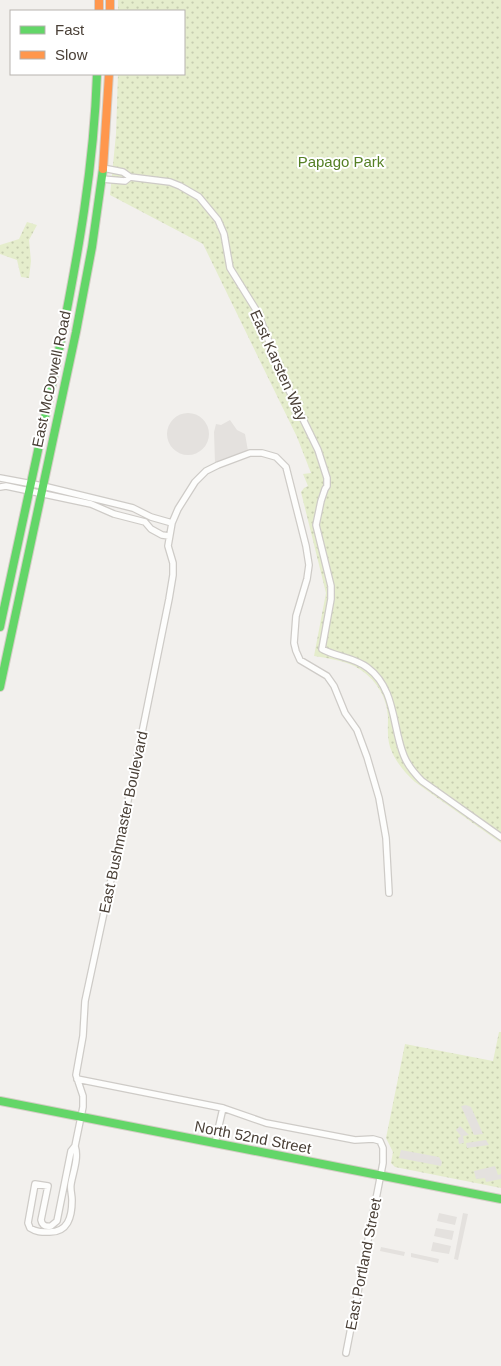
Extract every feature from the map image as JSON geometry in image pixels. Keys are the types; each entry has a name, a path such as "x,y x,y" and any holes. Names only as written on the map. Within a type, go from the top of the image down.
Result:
{"main road":[{"name":"East McDowell Road","path":"0,627 31,487 81,239 94,130 97,75"},
{"name":"East McDowell Road","path":"0,687 88,267 102,179 108,116 109,75"},
{"path":"97,95 100,102 95,166 102,179"},
{"name":"North 52nd Street","path":"0,1101 501,1199"}],"street":[{"name":"East Karsten Way","path":"103,168 124,172 130,177 170,182 180,186 199,197 218,220 224,234 230,268 258,314 282,376 308,429 328,478 316,525 330,581 331,599 322,649 330,654 359,662 374,673 387,693 402,751 412,770 422,781 501,837"},
{"name":"East Karsten Way","path":"102,179 125,180 130,177"},
{"name":"East Bushmaster Boulevard","path":"81,1117 83,1096 77,1080 77,1068 83,1036 84,1008 169,599 173,563 168,546 172,523 178,509 201,475 218,465 250,453 262,453 276,457 286,467 309,565 307,579 296,616 294,643 300,660 327,676 334,686 345,713 357,730 368,757 379,798 386,838 389,894"},
{"path":"0,478 91,504 114,514 136,518 145,522 151,529 162,535 170,536"},
{"path":"0,487 31,487"},
{"path":"42,490 133,508 151,517 172,523"},
{"path":"77,1080 223,1108 215,1143"},
{"name":"East Portland Street","path":"223,1108 266,1123 355,1140 373,1139 380,1141 383,1148 383,1163 346,1353"},
{"path":"75,1146 77,1152 71,1182 72,1200 67,1224 64,1229 58,1232 35,1232 28,1223 35,1184 48,1186 41,1220 45,1226 51,1226 57,1220 71,1151 75,1146 81,1117"},
{"path":"57,1220 67,1224"}],"green space":[{"name":"Papago Park","path":"118,0 501,0 501,843 415,782 404,770 394,757 390,747 385,700 372,679 352,665 338,660 314,656 326,593 301,492 308,486 303,474 311,473 297,437 203,244 110,195 116,134 118,75 185,75 185,10 118,10"},
{"path":"27,222 37,225 29,240 31,261 29,278 21,277 17,260 0,254 0,245 19,239"},
{"path":"499,1032 501,1032 501,1188 395,1167 391,1163 393,1152 386,1138 405,1044 493,1061"}],"shaded area":[{"path":"188,413 203,419 209,434 203,449 188,455 173,449 167,434 173,419"},
{"path":"230,420 237,430 245,434 248,451 215,463 214,432 216,424 221,425"},
{"path":"461,1106 471,1107 483,1134 474,1135"},
{"path":"460,1126 469,1135 463,1136 464,1143 459,1144 458,1138 461,1136 456,1130"},
{"path":"486,1140 489,1145 467,1148 466,1143"},
{"path":"401,1150 439,1157 442,1162 441,1166 399,1158"},
{"path":"495,1166 498,1175 501,1174 501,1179 486,1182 485,1178 476,1179 474,1171"},
{"path":"439,1213 457,1217 455,1225 437,1221"},
{"path":"463,1213 468,1214 458,1260 454,1259"},
{"path":"436,1228 454,1231 452,1240 434,1236"},
{"path":"433,1242 451,1246 449,1254 431,1251"},
{"path":"381,1247 405,1252 404,1256 380,1251"},
{"path":"411,1253 439,1259 438,1263 411,1257"}],"traffic: fast":[{"path":"0,627 73,278 89,176 97,75"},
{"path":"0,687 76,332 92,247 103,169"},
{"path":"0,1101 501,1199"}],"traffic: slow":[{"path":"99,0 99,10"},
{"path":"110,0 110,10"},
{"path":"103,169 109,75"}]}
